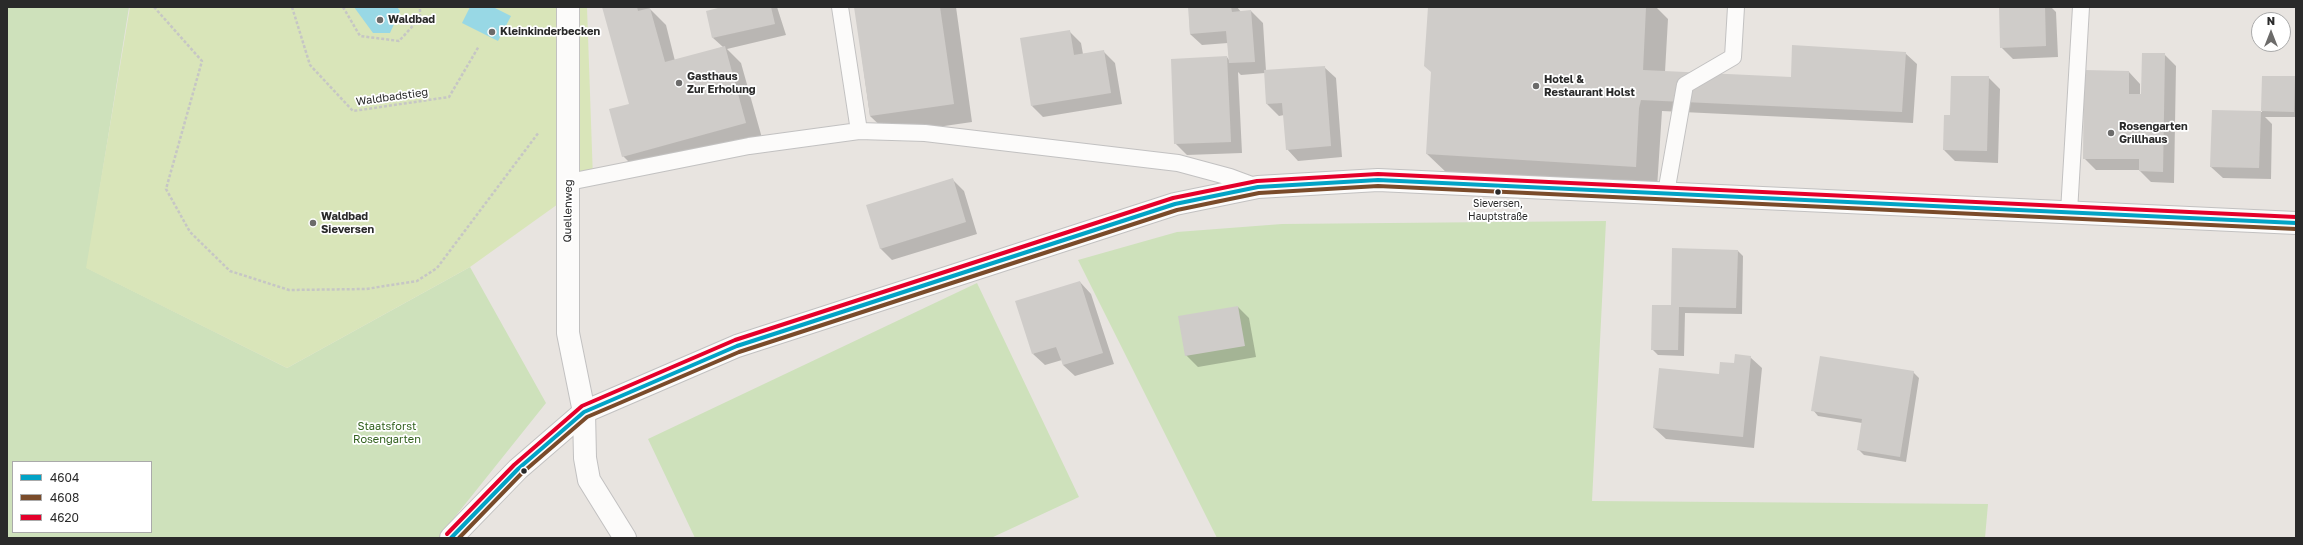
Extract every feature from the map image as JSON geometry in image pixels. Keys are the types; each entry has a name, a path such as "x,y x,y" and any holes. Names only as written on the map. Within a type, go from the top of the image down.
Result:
{"street":[{"name":"Quellenweg","path":"568,7 568,333 584,412 585,458 589,480 625,538"},
{"path":"451,538 518,469 584,412 737,346 1175,204 1258,188 1378,180 2296,222"}],"lane":[{"path":"840,7 859,131"},
{"path":"1666,193 1685,85 1733,57 1736,7"},
{"path":"2069,212 2081,7"},
{"path":"569,182 749,146 859,131 925,133 1178,163 1230,177 1258,188"}],"path":[{"path":"154,7 202,61 166,189 190,232 230,270 290,290 366,289 417,281 437,268 540,131"},
{"name":"Waldbadstieg","path":"292,7 310,65 353,111 449,97 479,46"},
{"path":"343,7 360,36 399,41 420,18 420,7"}],"green space":[{"name":"Staatsforst Rosengarten","path":"7,7 129,7 87,268 287,368 470,267 546,403 438,538 7,538"},
{"name":"Waldbad Sieversen","path":"130,7 587,7 593,179 470,267 287,368 86,268"},
{"path":"1606,221 1592,501 1988,504 1985,538 1217,538 1078,260 1177,232 1282,224"},
{"path":"977,283 1079,497 991,538 695,538 648,439"}],"water":[{"name":"Waldbad","path":"354,7 397,7 400,11 390,33 373,33"},
{"name":"Kleinkinderbecken","path":"470,7 493,7 511,16 498,41 462,23"}],"building":[{"name":"Gasthaus Zur Erholung","path":"602,7 637,7 638,11 650,8 665,62 725,46 746,123 622,157 609,109 629,104"},
{"path":"722,7 771,7 775,24 712,38 706,11"},
{"path":"854,7 940,7 954,104 870,116"},
{"path":"1188,7 1231,7 1232,12 1251,10 1255,62 1229,63 1226,31 1190,34"},
{"name":"Hotel & Restaurant Holst","path":"1428,7 1646,7 1643,70 1791,77 1792,45 1906,52 1902,112 1641,100 1639,108 1636,167 1426,154 1431,72 1424,66"},
{"path":"1999,7 2045,7 2046,46 2000,48"},
{"path":"1070,30 1074,55 1104,50 1111,93 1031,106 1020,38"},
{"path":"2142,53 2165,53 2163,172 2139,171 2139,159 2083,159 2084,70 2129,71 2129,94 2141,94"},
{"path":"1227,56 1231,142 1174,144 1171,59"},
{"path":"1325,66 1331,146 1286,150 1282,103 1266,104 1264,70"},
{"path":"1951,76 1989,76 1987,151 1943,150 1944,115 1950,115"},
{"path":"2262,76 2295,76 2294,112 2261,111"},
{"path":"2212,110 2261,111 2259,168 2210,167"},
{"path":"953,178 966,222 880,249 866,205"},
{"path":"1672,248 1738,250 1736,308 1679,307 1678,350 1651,350 1652,305 1671,305"},
{"path":"1080,281 1103,353 1063,365 1056,347 1032,354 1015,301"},
{"path":"1238,306 1245,346 1185,356 1178,316"},
{"path":"1735,354 1751,356 1743,437 1653,428 1659,368 1719,374 1720,362 1734,363"},
{"path":"1820,356 1914,371 1900,457 1857,450 1862,419 1811,411"}],"transit line":[{"name":"4620","path":"447,534 514,465 582,406 735,340 1173,198 1257,181 1378,174 2296,217"},
{"name":"4604","path":"451,538 518,469 584,412 737,346 1175,204 1258,187 1378,180 2296,223"},
{"name":"4608","path":"459,538 522,473 587,417 739,352 1177,210 1259,193 1378,186 2296,229"}],"place":[{"name":"Waldbad","path":"380,20"},
{"name":"Kleinkinderbecken","path":"492,32"},
{"name":"Gasthaus Zur Erholung","path":"679,83"},
{"name":"Hotel & Restaurant Holst","path":"1536,86"},
{"name":"Rosengarten Grillhaus","path":"2111,133"},
{"name":"Sieversen, Hauptstraße","path":"1498,192"},
{"name":"Waldbad Sieversen","path":"313,223"}]}
